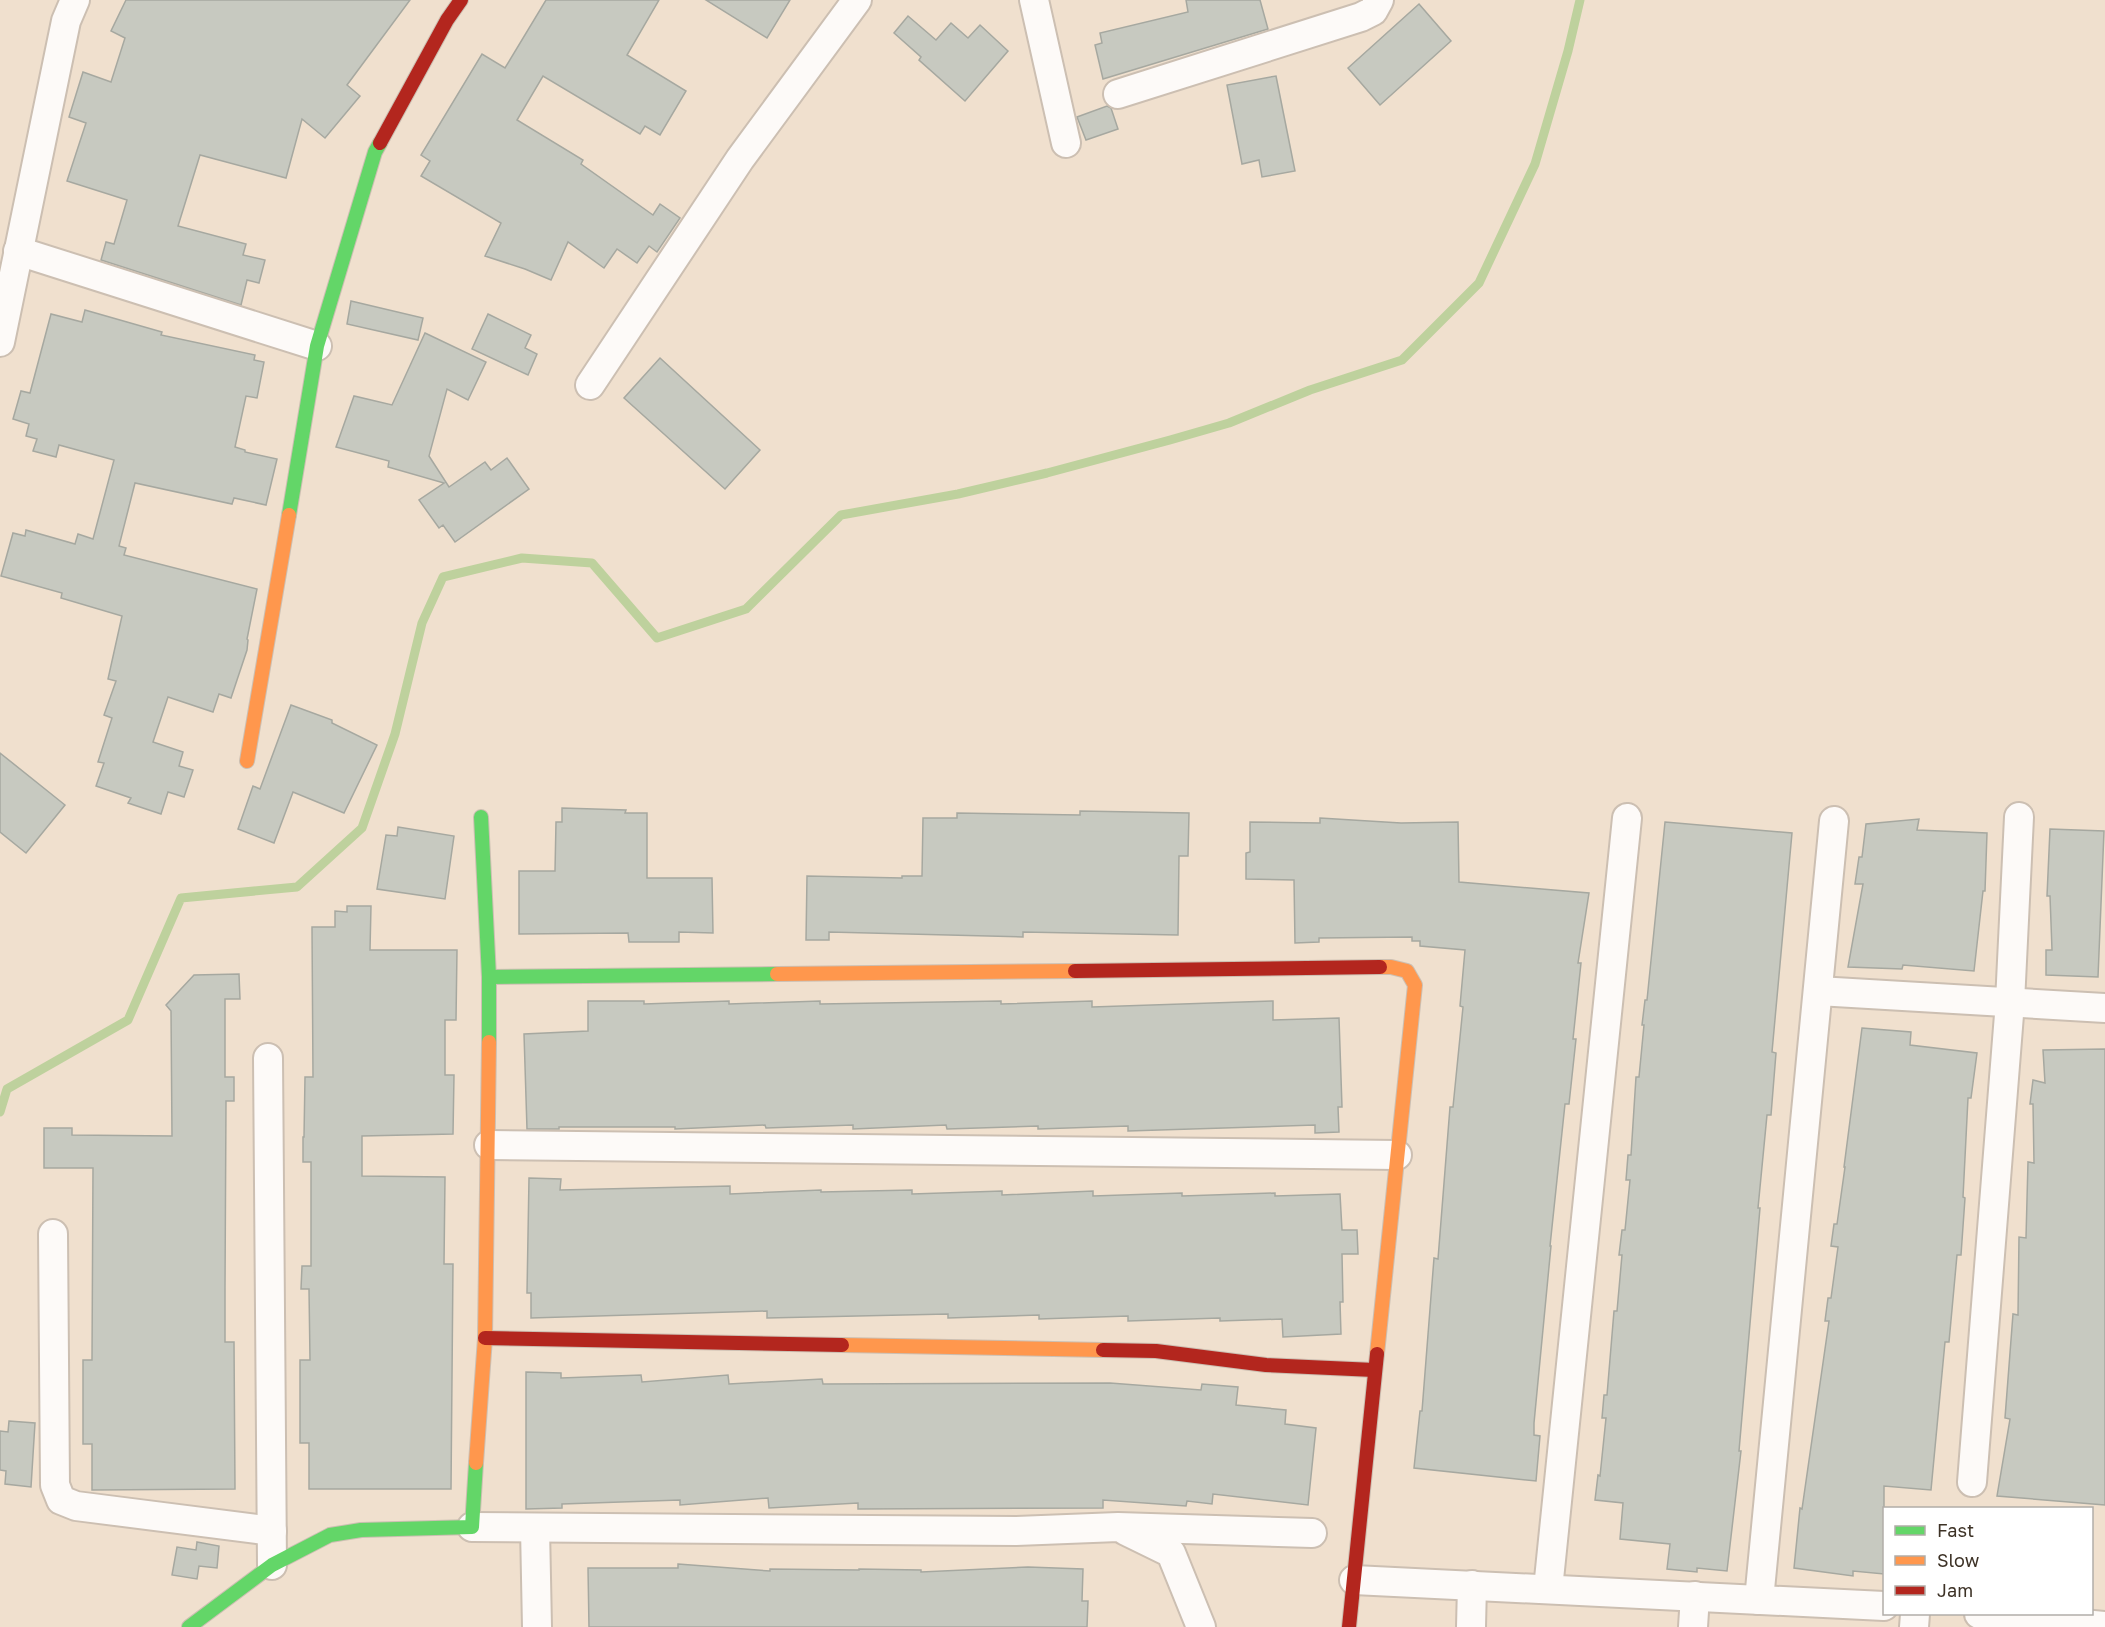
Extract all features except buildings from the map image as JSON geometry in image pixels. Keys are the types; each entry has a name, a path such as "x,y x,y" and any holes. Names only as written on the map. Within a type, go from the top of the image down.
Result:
{"street":[{"path":"0,342 66,21 75,0"},
{"path":"247,761 317,346 375,152 447,20 461,0"},
{"path":"590,385 740,159 857,0"},
{"path":"1034,0 1066,144"},
{"path":"1118,94 1361,17 1372,11 1379,0"},
{"path":"18,251 317,346"},
{"path":"472,1527 485,1338 489,1145 489,977 482,817"},
{"path":"1972,1482 2010,1002 2019,817"},
{"path":"1548,1589 1627,818"},
{"path":"1759,1600 1834,821"},
{"path":"489,977 1391,967 1407,971 1415,985 1349,1627"},
{"path":"1818,991 2105,1008"},
{"path":"268,1058 272,1565"},
{"path":"489,1145 1397,1155"},
{"path":"53,1234 55,1485 61,1500 75,1506 272,1531"},
{"path":"485,1338 1156,1351 1266,1365 1374,1370"},
{"path":"189,1627 272,1565 330,1535 361,1530 472,1527 1016,1531 1118,1527 1312,1533"},
{"path":"1118,1527 1171,1553 1201,1627"},
{"path":"535,1528 537,1627"},
{"path":"1354,1580 1883,1606"},
{"path":"1471,1627 1472,1585"},
{"path":"1693,1627 1695,1596"},
{"path":"1990,1615 2105,1626"}],"waterway":[{"path":"0,1112 7,1089 128,1020 181,898 297,887 362,828 395,734 422,623 443,577 522,558 592,563 657,638 746,609 841,515 958,494 1170,440 1229,423 1310,390 1402,360 1479,283 1535,164 1568,51 1580,0"}],"traffic: fast":[{"path":"289,515 317,346 375,152 380,143"},
{"path":"481,817 489,977 489,1042"},
{"path":"489,977 777,974"},
{"path":"189,1627 272,1565 330,1535 361,1530 472,1527 476,1463"}],"traffic: slow":[{"path":"247,761 289,515"},
{"path":"1377,1354 1415,985 1407,971 1380,967"},
{"path":"777,974 1075,971"},
{"path":"476,1463 485,1338 489,1042"},
{"path":"842,1345 1103,1350"}],"traffic: jam":[{"path":"380,143 447,20 461,0"},
{"path":"1075,971 1380,967"},
{"path":"485,1338 842,1345"},
{"path":"1103,1350 1156,1351 1266,1365 1374,1370"},
{"path":"1349,1627 1377,1354"}]}
